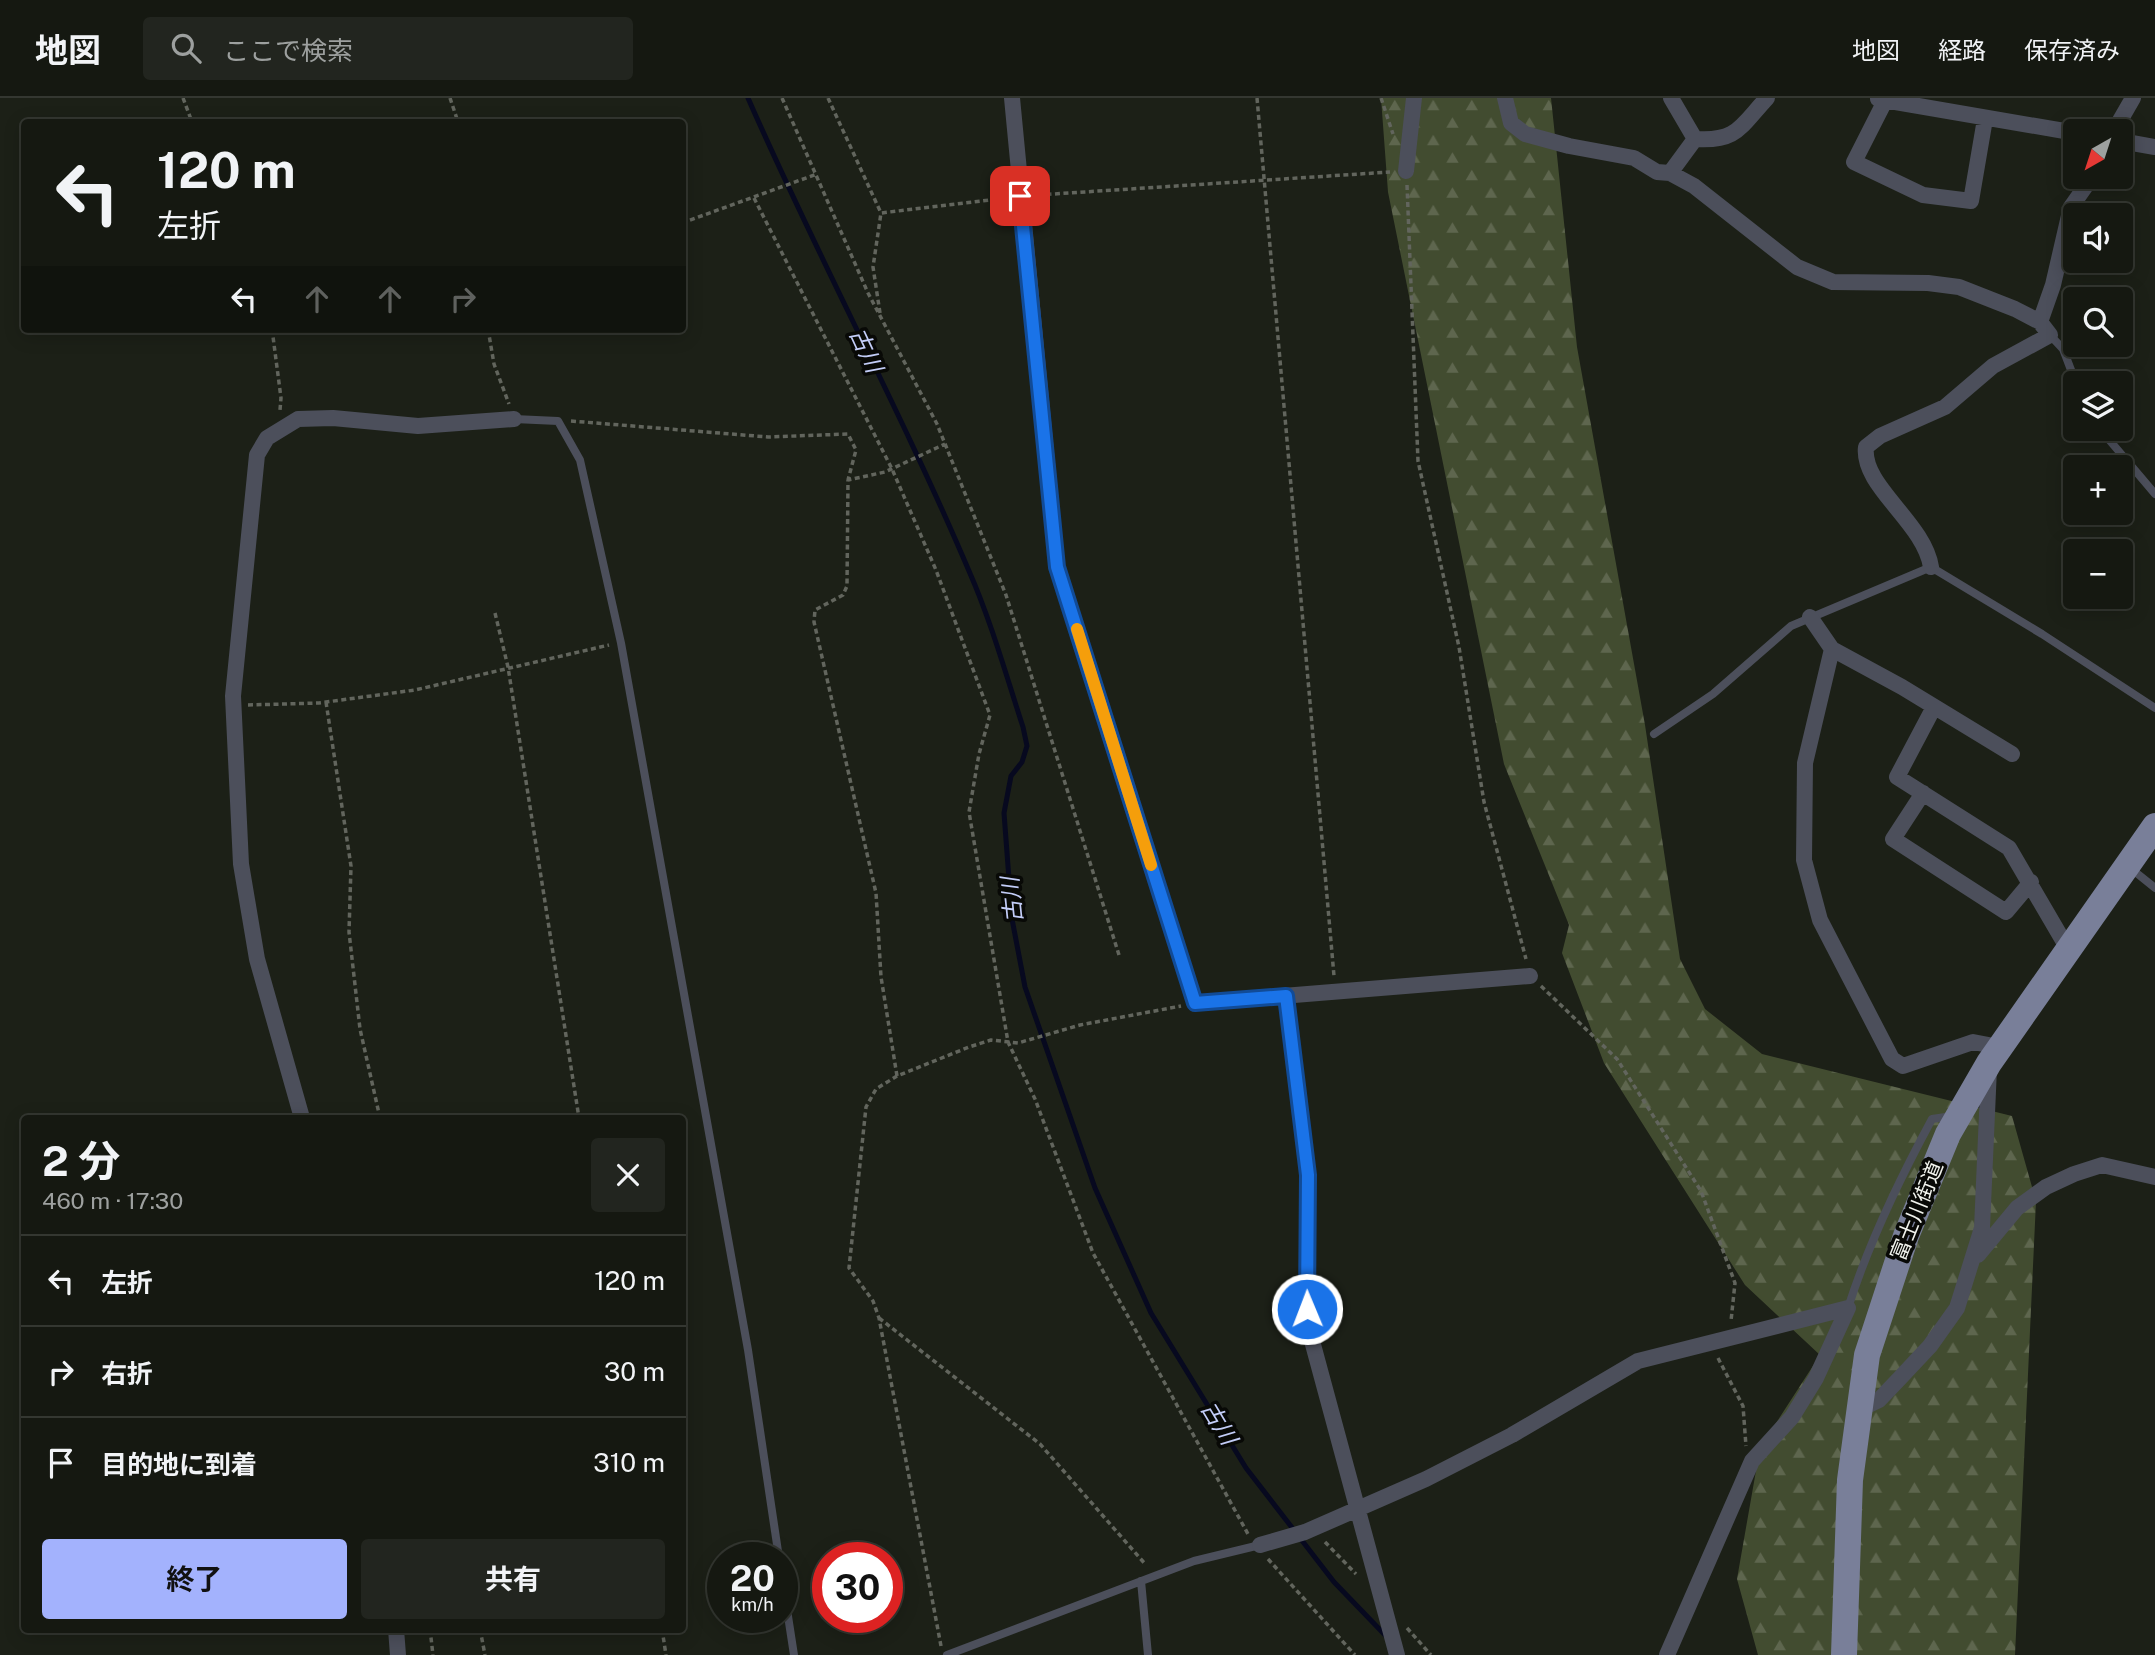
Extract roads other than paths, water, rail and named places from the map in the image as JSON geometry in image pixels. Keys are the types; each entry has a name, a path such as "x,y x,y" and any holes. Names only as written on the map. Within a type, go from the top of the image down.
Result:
{"main road":[{"name":"富士川街道","path":"1844,1655 1850,1480 1867,1355 1890,1280 1922,1194 1959,1115 1994,1055 2155,826"}],"street":[{"path":"1012,98 1057,567 1195,1003 1530,976"},
{"path":"1406,171 1414,98"},
{"path":"1671,98 1695,139"},
{"path":"1695,139 1721,141 1738,130 1767,98"},
{"path":"2121,119 2133,98"},
{"path":"1506,99 1511,123 1525,134 1569,146 1634,158 1657,172 1670,173 1695,187 1797,267 1833,282 1928,283 1959,287 2015,309 2045,328"},
{"path":"1985,119 1971,201 1923,195 1854,162 1880,99 2063,131"},
{"path":"1670,173 1695,139"},
{"path":"2133,143 2155,147"},
{"path":"1931,567 1928,551 1918,532 1867,468 1866,447 1880,436 1945,407 1993,366 2045,328 2071,207 2084,189"},
{"path":"301,1115 257,959 242,864 233,696 257,455 267,438 298,419 333,418 418,426 514,419"},
{"path":"1810,617 1832,649 2012,754"},
{"path":"1832,649 1805,763 1803,804 1804,860 1820,920 1892,1059 1903,1066 1973,1042 1994,1055 1982,1228 1957,1308 1930,1346 1879,1400 1860,1409"},
{"path":"1934,707 1897,777 2009,848 2068,949"},
{"path":"1923,793 1893,839 2007,912 2031,882"},
{"path":"1286,996 1308,1175 1308,1326 1397,1655"},
{"path":"1972,1262 2017,1208 2046,1187 2102,1165 2155,1177"},
{"path":"1257,1545 1306,1532 1357,1511 1512,1435 1638,1361 1848,1308"},
{"path":"1667,1655 1752,1461 1792,1417 1816,1378 1848,1308"},
{"path":"396,1633 398,1655"}],"lane":[{"path":"2045,328 2063,349 2071,371"},
{"path":"514,419 558,421 580,460 621,643 741,1310 777,1542"},
{"path":"2111,441 2152,484 2155,494"},
{"path":"1654,734 1713,694 1791,626 1931,567 2042,634 2155,708"},
{"path":"2127,865 2155,888"},
{"path":"1848,1308 1858,1275 1902,1174 1931,1119 1959,1115"},
{"path":"945,1655 1194,1561 1257,1545"},
{"path":"1141,1581 1148,1655"},
{"path":"791,1633 794,1655"}],"waterway":[{"name":"古川","path":"748,98 943,511 977,590 1023,727 1027,746 1022,762 1011,776 1004,813 1012,919 1025,987 1095,1188 1151,1313 1246,1468 1334,1582 1386,1636"}]}
